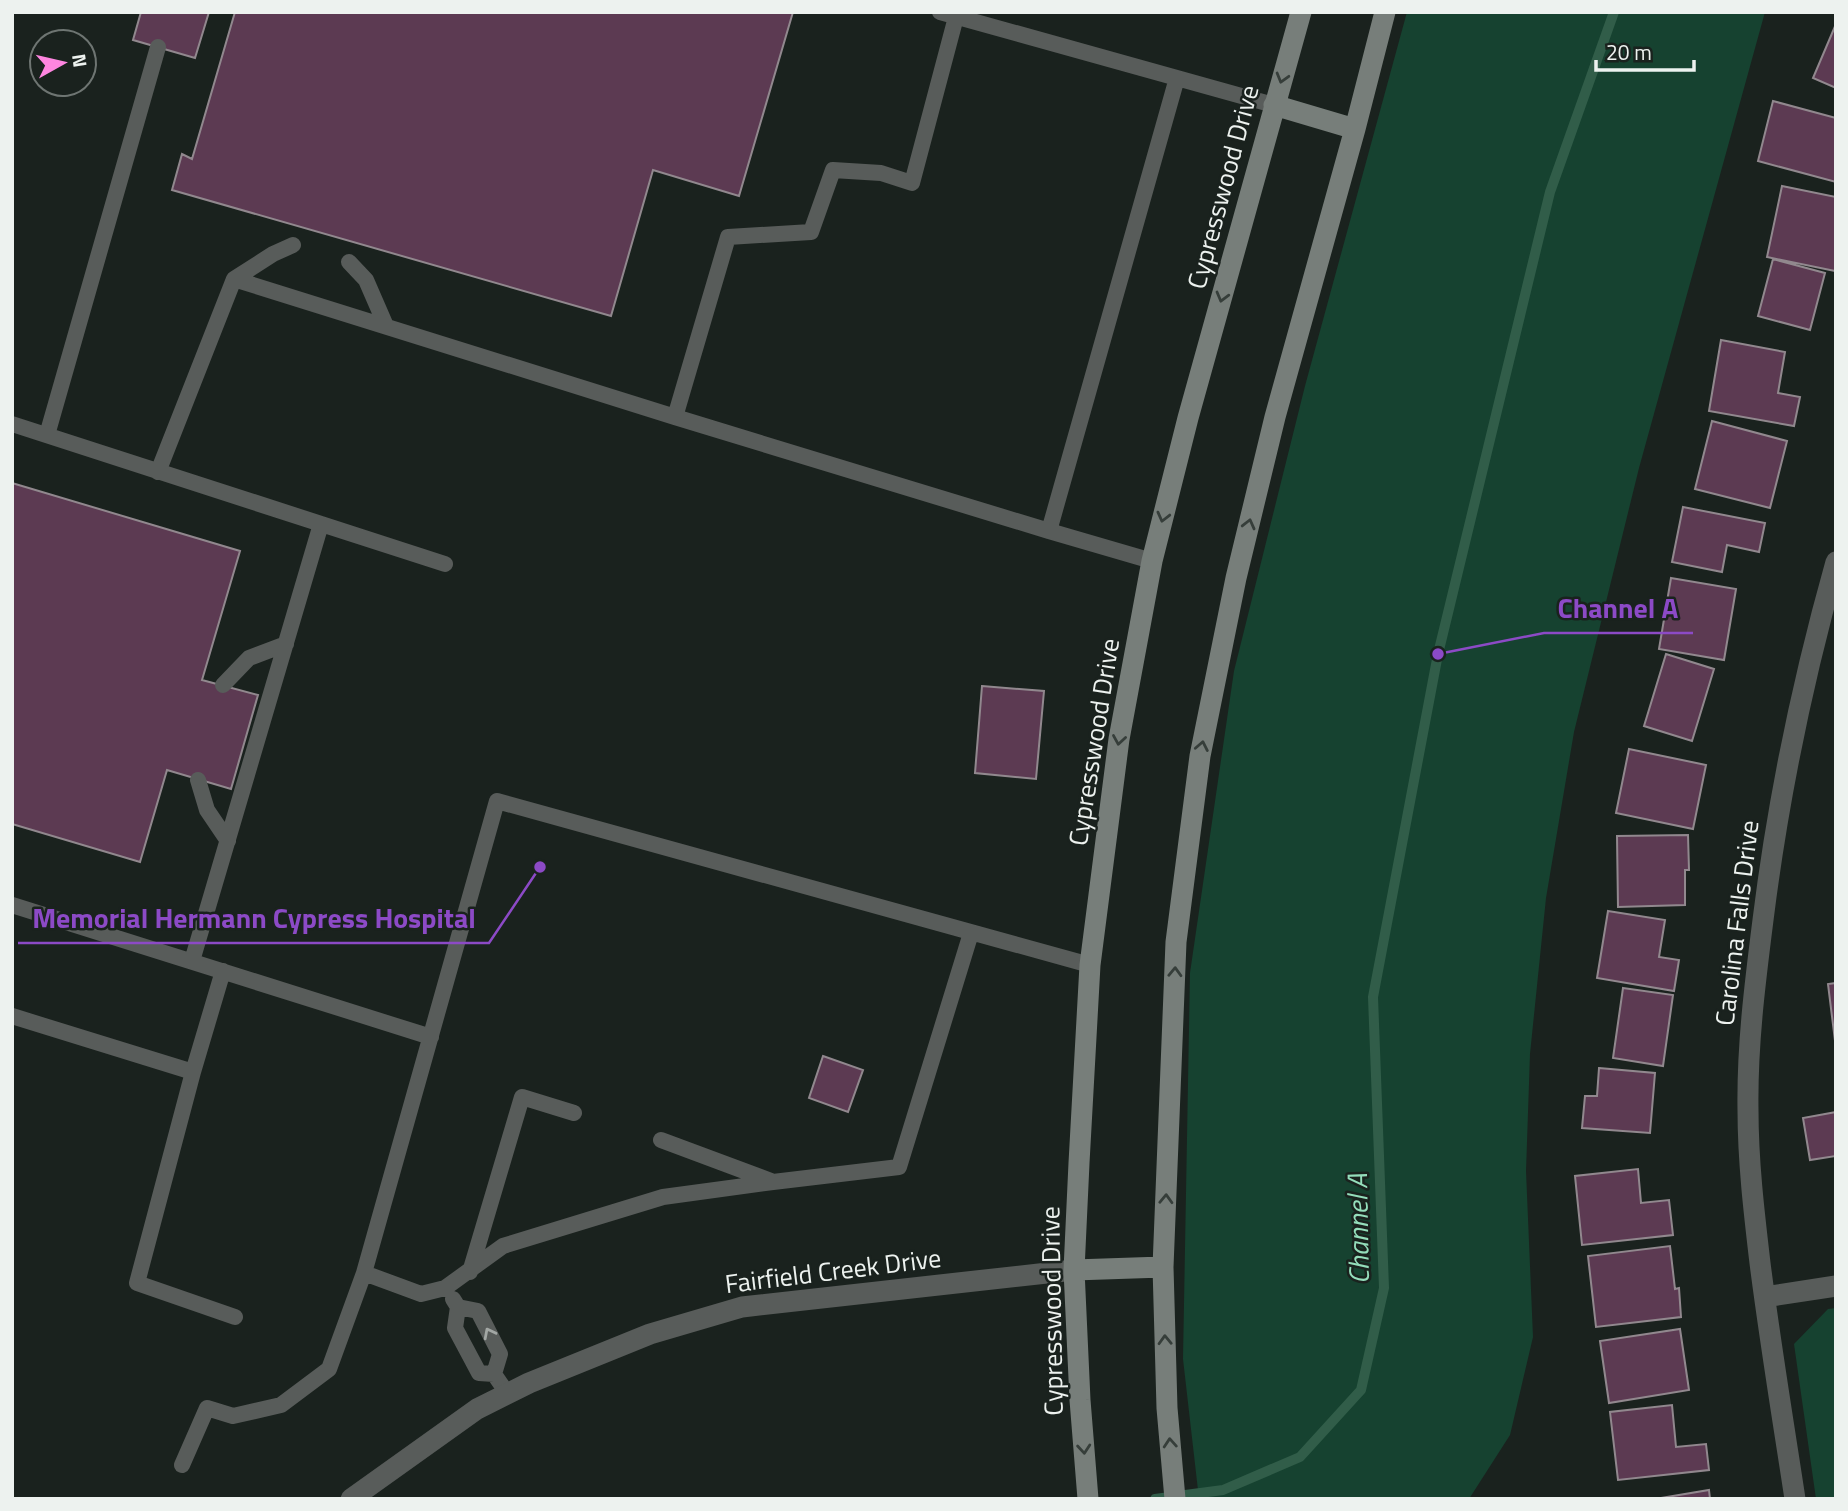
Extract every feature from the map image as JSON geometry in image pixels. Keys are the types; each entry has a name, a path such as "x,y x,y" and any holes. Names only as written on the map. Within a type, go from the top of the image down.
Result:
{"main road":[{"name":"Cypresswood Drive","path":"1088,1499 1074,1270 1090,965 1119,740 1152,561 1188,418 1301,12"},
{"path":"1175,1499 1167,1408 1163,1267 1176,942 1200,756 1236,578 1275,417 1385,12"},
{"path":"1275,105 1355,129"},
{"path":"1074,1270 1163,1267"}],"street":[{"name":"Carolina Falls Drive","path":"1795,1499 1754,1212 1747,1112 1749,1044 1771,853 1818,625 1836,562"},
{"name":"Fairfield Creek Drive","path":"351,1499 477,1409 579,1361 650,1334 741,1307 1074,1270"},
{"path":"1765,1297 1836,1286"}],"lane":[{"path":"675,417 728,237 811,232 833,170 881,173 912,183 948,14 1275,105"},
{"path":"47,435 158,47"},
{"path":"1049,531 1177,78"},
{"path":"158,471 234,279 273,254 293,245"},
{"path":"349,262 366,281 386,326"},
{"path":"234,279 675,417 1152,561"},
{"path":"12,424 445,564"},
{"path":"192,961 321,524"},
{"path":"223,685 249,658 286,643"},
{"path":"198,780 207,810 228,841"},
{"path":"182,1465 207,1408 233,1416 281,1405 329,1369 364,1273 497,801 1090,965"},
{"path":"12,905 431,1037"},
{"path":"364,1273 421,1294 446,1289 503,1246 663,1197 899,1167 971,933"},
{"path":"223,971 192,1072 136,1283 235,1317"},
{"path":"12,1016 192,1072"},
{"path":"470,1272 522,1097 574,1113"},
{"path":"661,1140 773,1182"},
{"path":"446,1289 458,1307 455,1328 479,1373 494,1374"},
{"path":"458,1307 478,1311 500,1354 494,1374"},
{"path":"494,1374 507,1393"}],"green space":[{"path":"1407,12 1765,12 1639,468 1574,732 1546,898 1530,1054 1526,1171 1533,1337 1510,1435 1469,1499 1199,1499 1183,1359 1190,973 1234,671 1305,386"},
{"path":"1836,1308 1836,1499 1816,1499 1794,1344 1828,1309"}],"building":[{"path":"141,12 209,12 195,58 133,40"},
{"path":"235,12 793,12 739,196 653,170 611,316 172,190 182,154 192,159"},
{"path":"1836,24 1836,88 1813,78"},
{"path":"1773,101 1836,118 1836,182 1758,161"},
{"path":"1782,186 1836,197 1835,271 1767,257"},
{"path":"1773,259 1825,273 1810,330 1758,316"},
{"path":"1721,340 1785,352 1778,393 1800,397 1794,426 1709,411"},
{"path":"1712,421 1787,441 1770,508 1695,489"},
{"path":"12,483 240,551 202,680 258,695 231,789 167,770 140,862 12,824"},
{"path":"1683,507 1765,523 1759,552 1727,545 1722,572 1672,562"},
{"path":"1671,578 1736,589 1724,660 1659,649"},
{"path":"1666,654 1714,669 1692,741 1644,726"},
{"path":"982,686 1044,691 1036,779 975,773"},
{"path":"1629,749 1706,765 1693,829 1616,813"},
{"path":"1688,835 1689,870 1685,870 1685,905 1618,907 1617,836"},
{"path":"1608,911 1665,920 1659,957 1679,960 1674,991 1597,978"},
{"path":"1836,983 1836,1049 1828,984"},
{"path":"1623,988 1673,995 1663,1066 1613,1058"},
{"path":"823,1056 863,1070 848,1112 809,1098"},
{"path":"1599,1068 1655,1073 1650,1133 1582,1128 1585,1096 1597,1096"},
{"path":"1836,1112 1836,1156 1810,1160 1803,1118"},
{"path":"1638,1169 1641,1203 1669,1200 1673,1235 1582,1245 1575,1176"},
{"path":"1670,1246 1675,1289 1679,1288 1681,1317 1596,1327 1588,1256"},
{"path":"1680,1329 1689,1390 1609,1403 1600,1341"},
{"path":"1672,1405 1676,1447 1706,1444 1709,1470 1618,1480 1610,1412"},
{"path":"1709,1490 1710,1499 1655,1499"}],"waterway":[{"name":"Channel A","path":"1155,1499 1223,1490 1300,1457 1361,1390 1384,1288 1373,997 1438,654 1550,192 1614,12"}],"place":[{"name":"Channel A","path":"1438,654"},
{"name":"Memorial Hermann Cypress Hospital","path":"540,867"}]}
